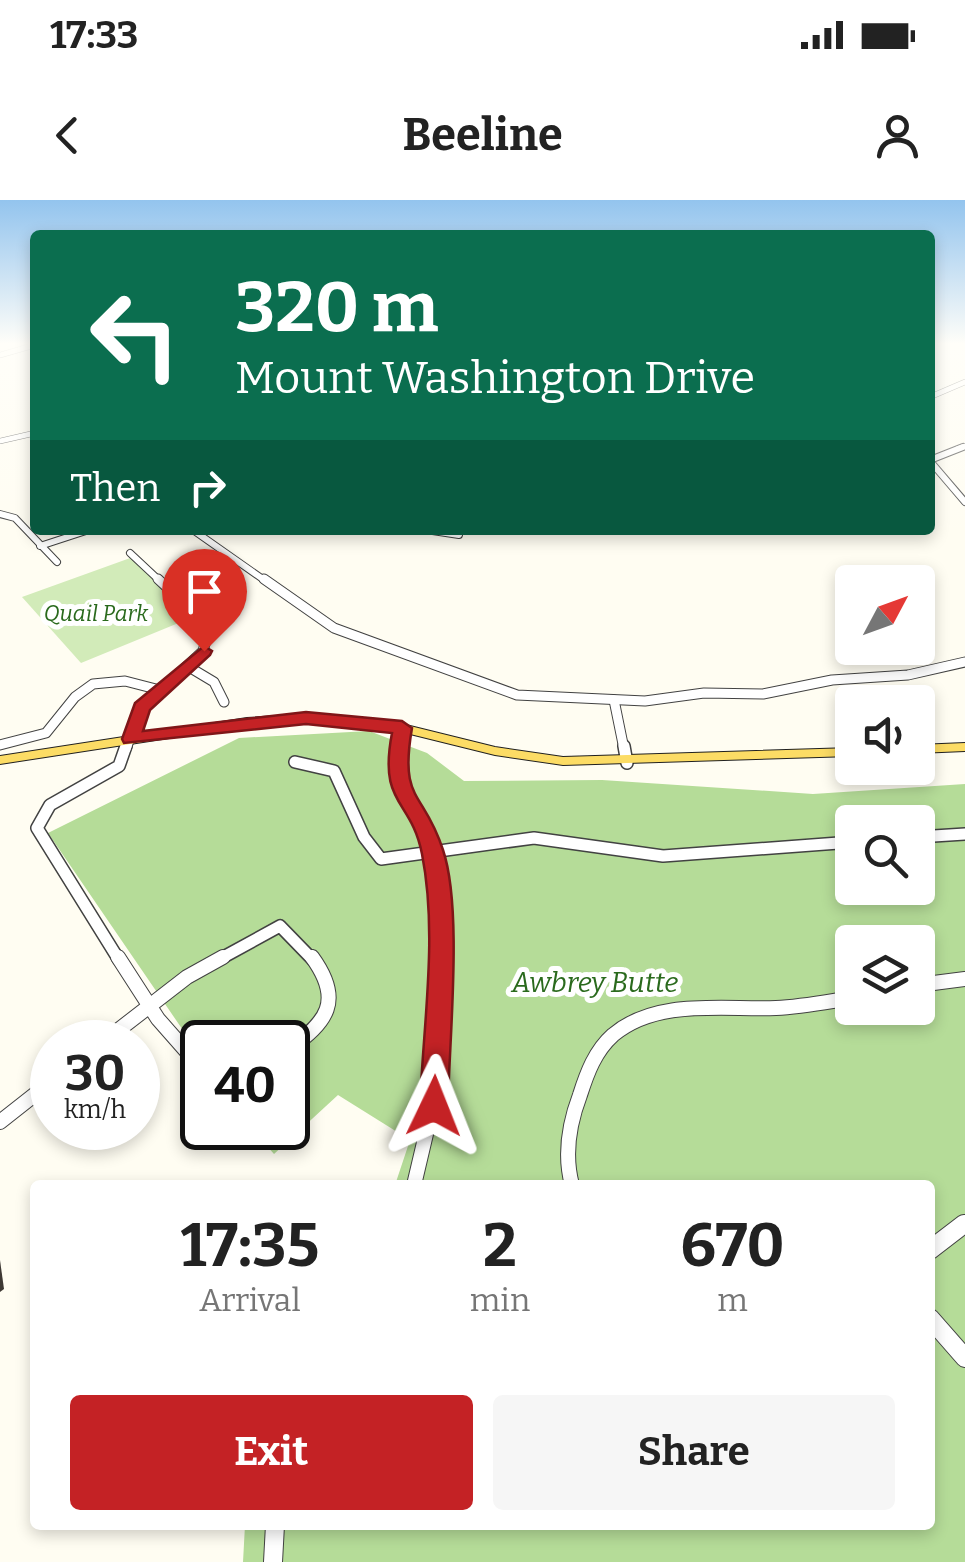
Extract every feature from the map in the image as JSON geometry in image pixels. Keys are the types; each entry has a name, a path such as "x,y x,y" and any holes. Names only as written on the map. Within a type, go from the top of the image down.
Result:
{"main road":[{"path":"0,762 318,720 402,728 525,756 627,763 835,753"},
{"path":"935,749 965,747"}],"street":[{"path":"0,439 30,433"},
{"path":"935,458 965,446"},
{"path":"935,464 948,475 956,494 965,502"},
{"path":"0,514 15,518 30,535"},
{"path":"30,535 58,562"},
{"path":"40,546 74,535"},
{"path":"200,535 306,612 351,635 516,695 614,700 763,694 832,680 908,675 965,662"},
{"path":"130,553 206,627 204,651 156,690 141,708 119,766 50,805 37,828 45,847 150,1006 180,1043"},
{"path":"188,667 214,682 224,702"},
{"path":"0,745 38,739 52,730 75,697 93,684 120,679 156,690"},
{"path":"614,700 627,763"},
{"path":"402,728 395,767 399,786 433,851 440,924 434,1106 415,1180"},
{"path":"296,762 330,766 341,775 348,808 382,859 534,838 663,856 835,843"},
{"path":"935,836 965,834"},
{"path":"132,1020 188,977 275,926 286,928 323,971 332,991 324,1020 310,1032"},
{"path":"935,983 965,979"},
{"path":"572,1180 568,1141 582,1078 603,1046 633,1022 680,1006 806,1006 835,1001"},
{"path":"0,1122 30,1098"},
{"path":"935,1246 965,1223"},
{"path":"935,1324 965,1358"},
{"path":"273,1562 275,1530"}],"green space":[{"name":"Quail Park","path":"133,557 198,615 81,663 22,597"},
{"name":"Awbrey Butte","path":"369,731 427,753 464,781 602,780 813,794 965,784 965,1562 243,1562 245,1530 935,1530 935,1180 397,1180 410,1140 338,1095 310,1121 310,1020 180,1020 180,1026 48,833 239,738"}],"route":[{"path":"204,651 156,690 141,708 131,739 306,718 402,728 395,767 399,786 424,827 433,851 440,924 434,1106"}]}
